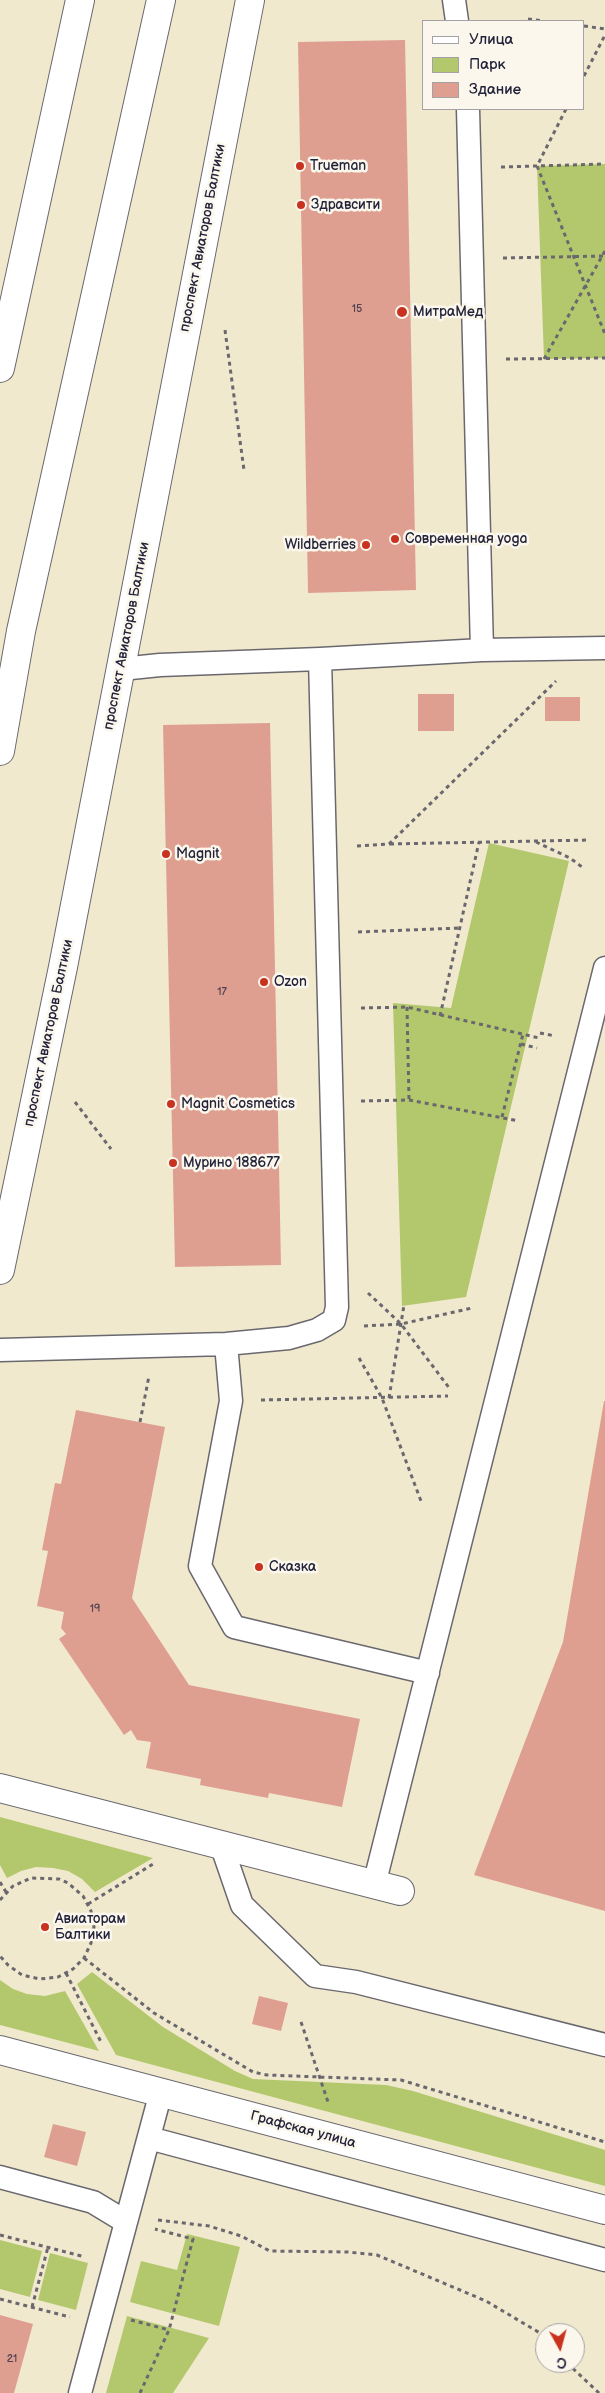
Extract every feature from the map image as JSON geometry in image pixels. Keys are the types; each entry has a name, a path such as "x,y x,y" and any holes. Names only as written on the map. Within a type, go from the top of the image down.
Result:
{"street":[{"path":"0,368 80,0"},
{"path":"0,751 21,631 161,0"},
{"name":"проспект Авиаторов Балтики","path":"0,1270 63,967 250,0"},
{"path":"0,1788 387,1888"},
{"name":"Графская улица","path":"0,2050 605,2210"}],"lane":[{"path":"454,0 457,20"},
{"path":"468,110 482,650"},
{"path":"121,669 160,665 482,650 605,648"},
{"path":"0,1350 226,1344 289,1338 318,1330 334,1320 337,1307 320,659"},
{"path":"387,1888 428,1673 605,968"},
{"path":"226,1344 232,1401 200,1566 234,1627 428,1673"},
{"path":"221,1844 242,1905 315,1976 356,1982 605,2045"},
{"path":"80,2393 114,2265 133,2223 149,2138 161,2092"},
{"path":"149,2138 605,2260"},
{"path":"0,2177 93,2202 133,2223"}],"path":[{"path":"528,19 536,20"},
{"path":"585,26 605,29"},
{"path":"585,74 605,35"},
{"path":"565,110 537,166 605,334"},
{"path":"494,167 605,164"},
{"path":"544,359 605,252"},
{"path":"497,258 604,256"},
{"path":"225,330 244,470"},
{"path":"504,359 605,358"},
{"path":"389,844 557,680"},
{"path":"325,848 389,844 589,840"},
{"path":"440,1016 479,842"},
{"path":"535,842 570,858 582,867"},
{"path":"327,934 460,928"},
{"path":"519,1121 409,1100 407,1007 539,1038"},
{"path":"502,1117 524,1034"},
{"path":"521,1044 537,1048"},
{"path":"75,1102 111,1149"},
{"path":"364,1288 401,1324 450,1389"},
{"path":"389,1398 404,1305"},
{"path":"359,1326 401,1324 472,1308"},
{"path":"359,1358 382,1398 421,1502"},
{"path":"140,1422 151,1367"},
{"path":"256,1400 448,1396"},
{"path":"88,1904 160,1860"},
{"path":"0,1900 6,1892 30,1878 50,1877 68,1884 83,1896 88,1904 94,1927 91,1943 84,1958 66,1973 49,1979 31,1978 15,1971 0,1956"},
{"path":"0,1882 6,1892"},
{"path":"84,1958 154,2013 253,2072 267,2075 401,2080 605,2142"},
{"path":"66,1973 101,2043"},
{"path":"301,2022 330,2107"},
{"path":"133,2223 167,2220 209,2226 241,2236 270,2251 348,2252 377,2255 486,2301 535,2330"},
{"path":"133,2223 193,2239 169,2330 140,2393"},
{"path":"0,2234 114,2265"},
{"path":"32,2307 48,2248"},
{"path":"0,2299 32,2307 169,2330"},
{"path":"578,2373 600,2393"}],"green space":[{"path":"605,164 605,358 544,359 537,166"},
{"path":"489,843 569,861 466,1297 402,1306 393,1003 451,1008"},
{"path":"0,1817 153,1858 95,1892 82,1879 68,1871 53,1868 36,1867 21,1871 7,1878 0,1865"},
{"path":"92,1972 163,2027 235,2071 253,2079 386,2085 413,2091 605,2150 605,2186 116,2055 77,1984"},
{"path":"0,1980 13,1989 27,1994 45,1996 65,1991 99,2051 0,2025"},
{"path":"187,2234 240,2247 219,2326 130,2302 141,2261 177,2270"},
{"path":"0,2240 42,2251 30,2297 0,2289"},
{"path":"50,2253 88,2263 76,2310 38,2300"},
{"path":"127,2316 209,2338 173,2393 106,2393"}],"building":[{"path":"405,40 416,590 308,593 298,42"},
{"path":"418,694 454,694 454,731 418,731"},
{"path":"545,697 580,697 580,721 545,721"},
{"path":"270,723 281,1265 175,1267 163,725"},
{"path":"604,1401 605,1911 474,1875 563,1642"},
{"path":"76,1410 165,1427 132,1598 189,1685 360,1719 342,1807 269,1793 268,1798 200,1785 201,1779 146,1768 151,1742 137,1740 131,1730 124,1735 59,1639 66,1634 61,1628 64,1612 37,1606 48,1551 42,1550 55,1483 61,1484"},
{"path":"259,1996 288,2003 281,2031 252,2024"},
{"path":"53,2124 86,2132 77,2166 44,2157"},
{"path":"0,2315 33,2324 14,2393 0,2393"}],"place":[{"name":"Trueman","path":"300,166"},
{"name":"Здравсити","path":"301,205"},
{"name":"МитраМед","path":"402,312"},
{"name":"Современная yoga","path":"395,539"},
{"name":"Wildberries","path":"366,545"},
{"name":"Magnit","path":"166,854"},
{"name":"Ozon","path":"264,982"},
{"name":"Magnit Cosmetics","path":"171,1104"},
{"name":"Мурино 188677","path":"173,1163"},
{"name":"Сказка","path":"259,1567"},
{"name":"Авиаторам Балтики","path":"45,1927"}]}
